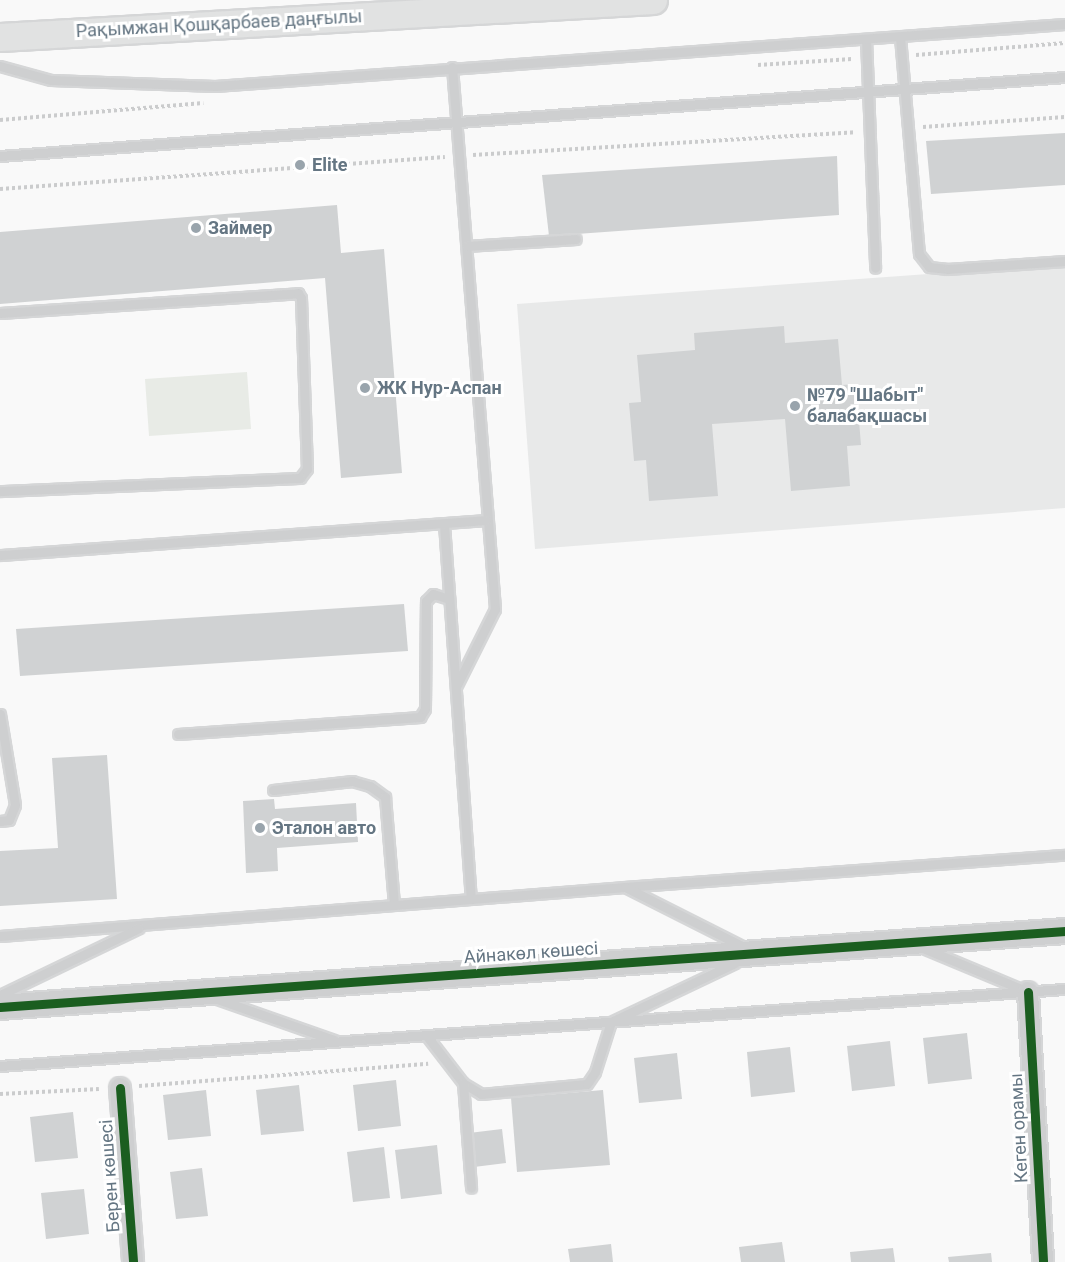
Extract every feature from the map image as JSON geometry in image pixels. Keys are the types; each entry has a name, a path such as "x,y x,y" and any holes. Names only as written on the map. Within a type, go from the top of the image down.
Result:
{"main road":[{"name":"Рақымжан Қошқарбаев даңғылы","path":"0,37 653,0"}],"street":[{"name":"Айнакөл көшесі","path":"0,1007 1065,931"},
{"name":"Кеген орамы","path":"1028,992 1043,1262"},
{"name":"Берен көшесі","path":"120,1088 133,1262"}],"lane":[{"path":"0,66 51,80 215,86 1065,24"},
{"path":"900,37 920,254 929,267 948,269 1065,261"},
{"path":"866,39 875,268"},
{"path":"452,67 486,520 495,609 456,687"},
{"path":"0,156 1065,77"},
{"path":"467,246 576,239"},
{"path":"0,313 298,293 301,298 308,469 300,478 0,491"},
{"path":"0,555 486,520"},
{"path":"444,524 471,899"},
{"path":"178,734 420,717 425,709 426,601 433,594 449,599"},
{"path":"0,714 15,805 9,820 0,821"},
{"path":"273,790 352,781 370,786 385,797 394,905"},
{"path":"0,936 1065,855"},
{"path":"625,887 756,953"},
{"path":"0,995 144,925"},
{"path":"909,942 1028,992"},
{"path":"426,1035 463,1083 481,1094 586,1084 596,1072 611,1022 756,953"},
{"path":"0,1066 1065,989"},
{"path":"200,993 338,1042"},
{"path":"463,1083 471,1188"}],"path":[{"path":"909,128 1065,117"},
{"path":"0,189 460,156 870,132"},
{"path":"0,1094 120,1088 447,1062"}],"shaded area":[{"name":"№79 \"Шабыт\" балабақшасы","path":"1065,264 1065,508 535,549 517,304"},
{"path":"247,372 251,429 149,436 145,379"}],"building":[{"path":"1065,133 1065,185 931,194 926,141"},
{"path":"837,156 839,215 549,236 542,175"},
{"name":"ЖК Нур-Аспан","path":"337,205 341,253 384,249 402,473 341,478 325,278 0,304 0,232"},
{"path":"784,326 785,343 838,339 842,385 856,384 861,445 847,446 850,486 791,491 785,419 712,424 718,496 649,501 646,460 634,461 629,403 641,402 637,355 695,350 694,333"},
{"path":"404,604 408,651 20,676 16,629"},
{"path":"107,755 117,899 0,906 0,851 58,848 52,758"},
{"path":"274,799 275,809 356,803 358,842 277,848 278,871 246,873 243,801"},
{"path":"967,1033 972,1079 928,1084 923,1038"},
{"path":"890,1041 895,1086 852,1091 847,1046"},
{"path":"790,1047 795,1092 751,1097 747,1052"},
{"path":"677,1053 682,1099 639,1103 634,1058"},
{"path":"396,1080 401,1126 358,1131 353,1085"},
{"path":"299,1085 304,1131 261,1135 256,1090"},
{"path":"206,1090 211,1136 168,1140 163,1095"},
{"path":"603,1090 610,1165 517,1172 511,1098"},
{"path":"73,1112 78,1158 35,1162 30,1117"},
{"path":"502,1129 506,1163 474,1167 469,1133"},
{"path":"437,1145 442,1194 401,1199 395,1150"},
{"path":"384,1147 390,1198 353,1202 347,1152"},
{"path":"202,1168 208,1216 176,1219 170,1172"},
{"path":"84,1189 89,1234 46,1239 41,1193"},
{"path":"782,1242 785,1262 741,1262 739,1247"},
{"path":"611,1244 613,1262 570,1262 568,1249"},
{"path":"893,1248 895,1262 851,1262 850,1252"},
{"path":"991,1253 992,1262 949,1262 948,1257"}],"cycle path":[{"path":"0,1007 1065,931"},
{"path":"1028,992 1043,1262"},
{"path":"120,1088 133,1262"}],"place":[{"name":"Elite","path":"300,165"},
{"name":"Займер","path":"196,228"},
{"name":"ЖК Нур-Аспан","path":"365,388"},
{"name":"№79 \"Шабыт\" балабақшасы","path":"795,406"},
{"name":"Эталон авто","path":"260,828"}]}
